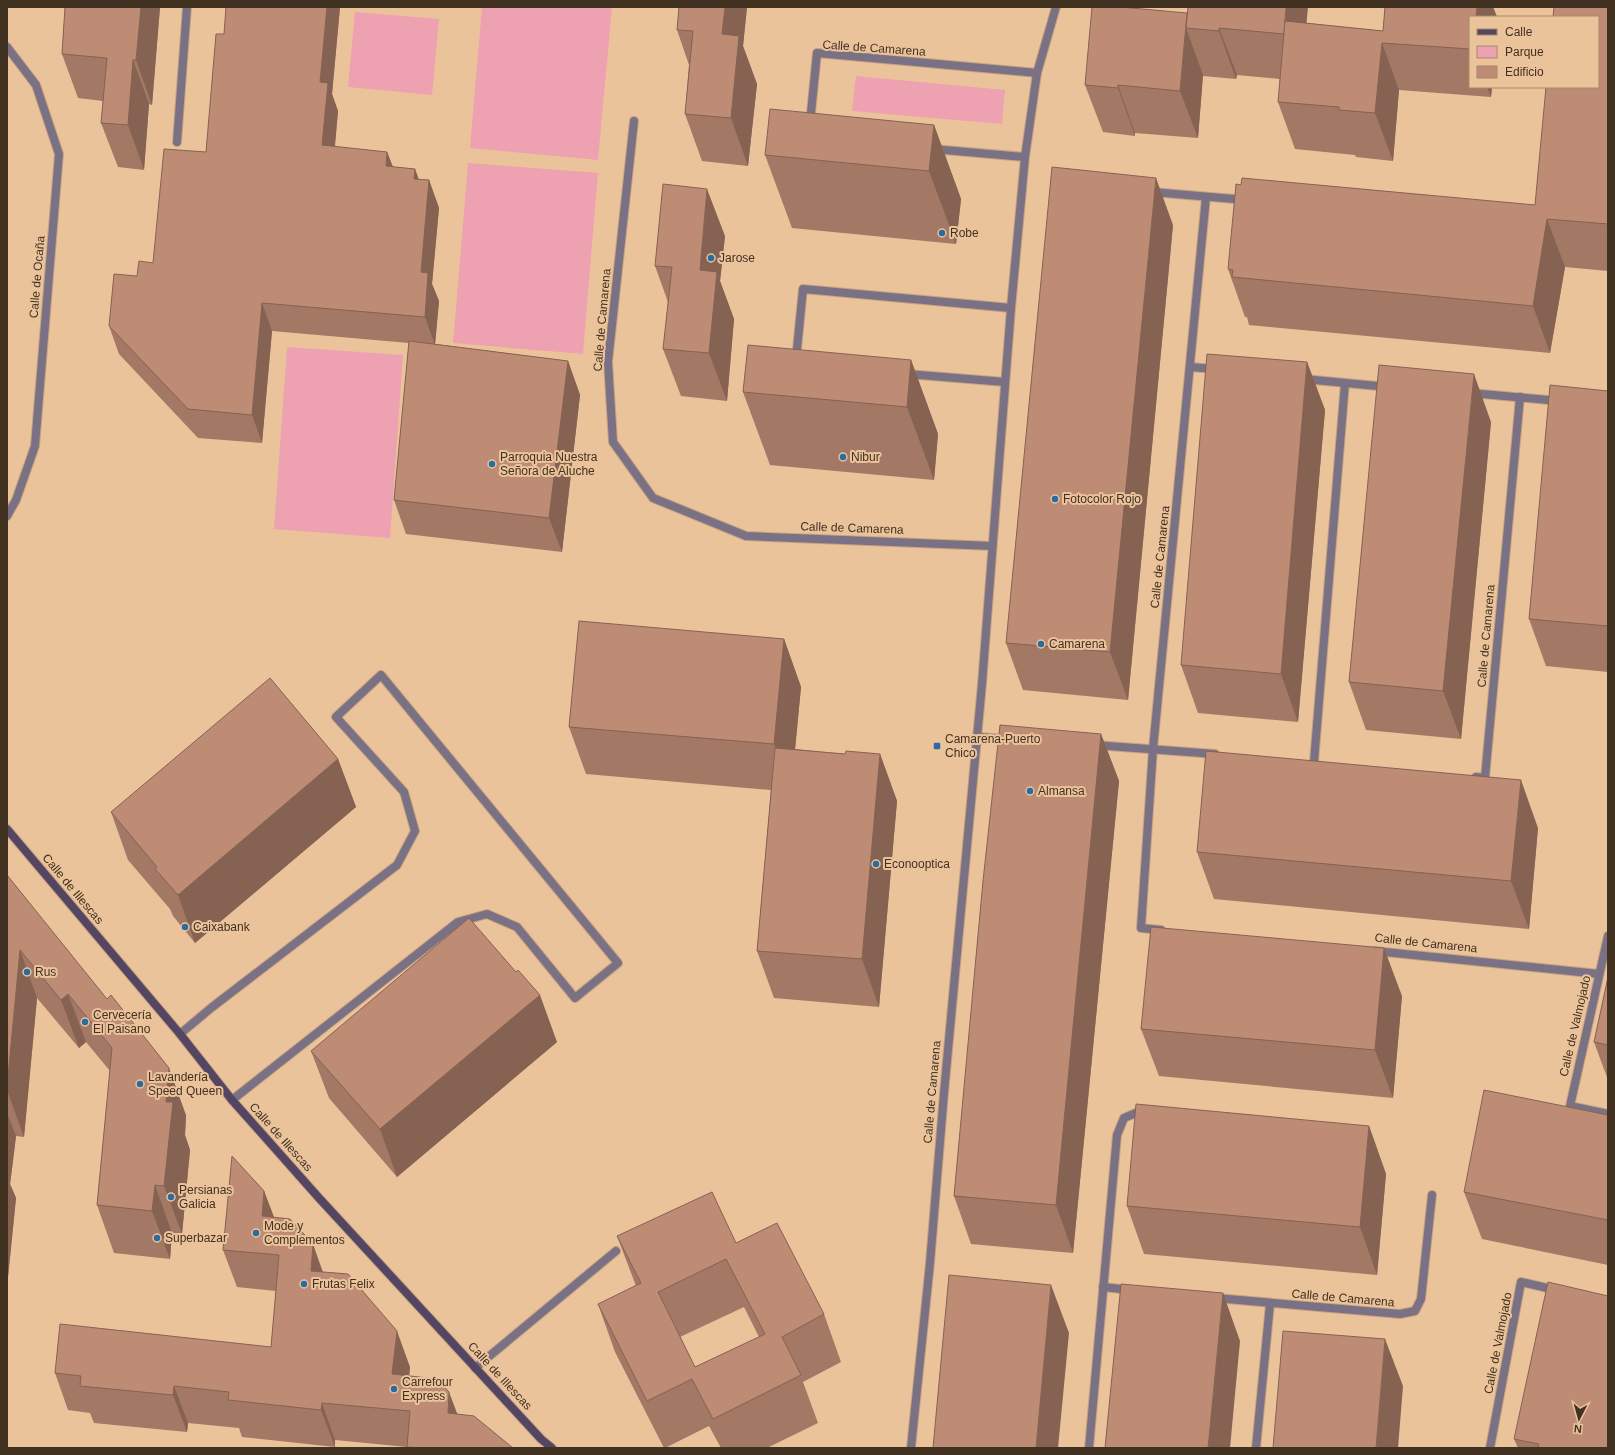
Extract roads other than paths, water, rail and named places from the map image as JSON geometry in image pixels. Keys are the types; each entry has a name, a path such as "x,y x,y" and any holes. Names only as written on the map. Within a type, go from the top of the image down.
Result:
{"street":[{"path":"177,142 187,7"},
{"name":"Calle de Camarena","path":"911,1448 930,1263 977,737 1011,308 1025,157 1037,73 1056,7"},
{"name":"Calle de Ocaña","path":"7,47 36,85 60,154 35,446 16,500 7,516"},
{"name":"Calle de Camarena","path":"810,130 817,53 1037,73"},
{"name":"Calle de Camarena","path":"634,121 608,362 613,442 653,498 746,536 992,546"},
{"path":"928,148 1025,157"},
{"path":"1146,192 1253,201"},
{"name":"Calle de Camarena","path":"1172,931 1141,928 1153,749 1206,197"},
{"path":"804,364 796,364 803,289 1011,308"},
{"path":"1190,367 1221,370"},
{"path":"898,373 1005,382"},
{"path":"1299,378 1393,387"},
{"path":"1314,762 1345,383"},
{"path":"1464,393 1564,401"},
{"name":"Calle de Camarena","path":"1469,776 1485,778 1520,398"},
{"path":"180,1034 215,1005 397,865 415,831 404,792 336,717 381,675 618,963 574,998 517,927 487,914 458,922 232,1100"},
{"path":"977,737 1015,740"},
{"path":"1084,744 1222,755"},
{"name":"Calle de Illescas","path":"7,829 180,1034 232,1100 319,1198 475,1368 541,1439 552,1448"},
{"name":"Calle de Valmojado","path":"1608,936 1570,1106 1608,1114"},
{"name":"Calle de Camarena","path":"1368,950 1599,974"},
{"path":"1089,1448 1117,1134 1124,1118 1138,1112 1154,1113"},
{"name":"Calle de Camarena","path":"1210,1298 1400,1314 1415,1311 1421,1299 1432,1195"},
{"path":"475,1368 616,1251"},
{"name":"Calle de Valmojado","path":"1490,1448 1521,1282 1565,1291"},
{"path":"1103,1287 1142,1291"},
{"path":"1256,1448 1270,1304"}],"place":[{"name":"Robe","path":"942,233"},
{"name":"Jarose","path":"711,258"},
{"name":"Nibur","path":"843,457"},
{"name":"Parroquia Nuestra Señora de Aluche","path":"492,464"},
{"name":"Fotocolor Rojo","path":"1055,499"},
{"name":"Camarena","path":"1041,644"},
{"name":"Camarena-Puerto Chico","path":"937,746"},
{"name":"Almansa","path":"1030,791"},
{"name":"Econooptica","path":"876,864"},
{"name":"Caixabank","path":"185,927"},
{"name":"Rus","path":"27,972"},
{"name":"Cervecería El Paisano","path":"85,1022"},
{"name":"Lavandería Speed Queen","path":"140,1084"},
{"name":"Persianas Galicia","path":"171,1197"},
{"name":"Mode y Complementos","path":"256,1233"},
{"name":"Superbazar","path":"157,1238"},
{"name":"Frutas Felix","path":"304,1284"},
{"name":"Carrefour Express","path":"394,1389"}]}
